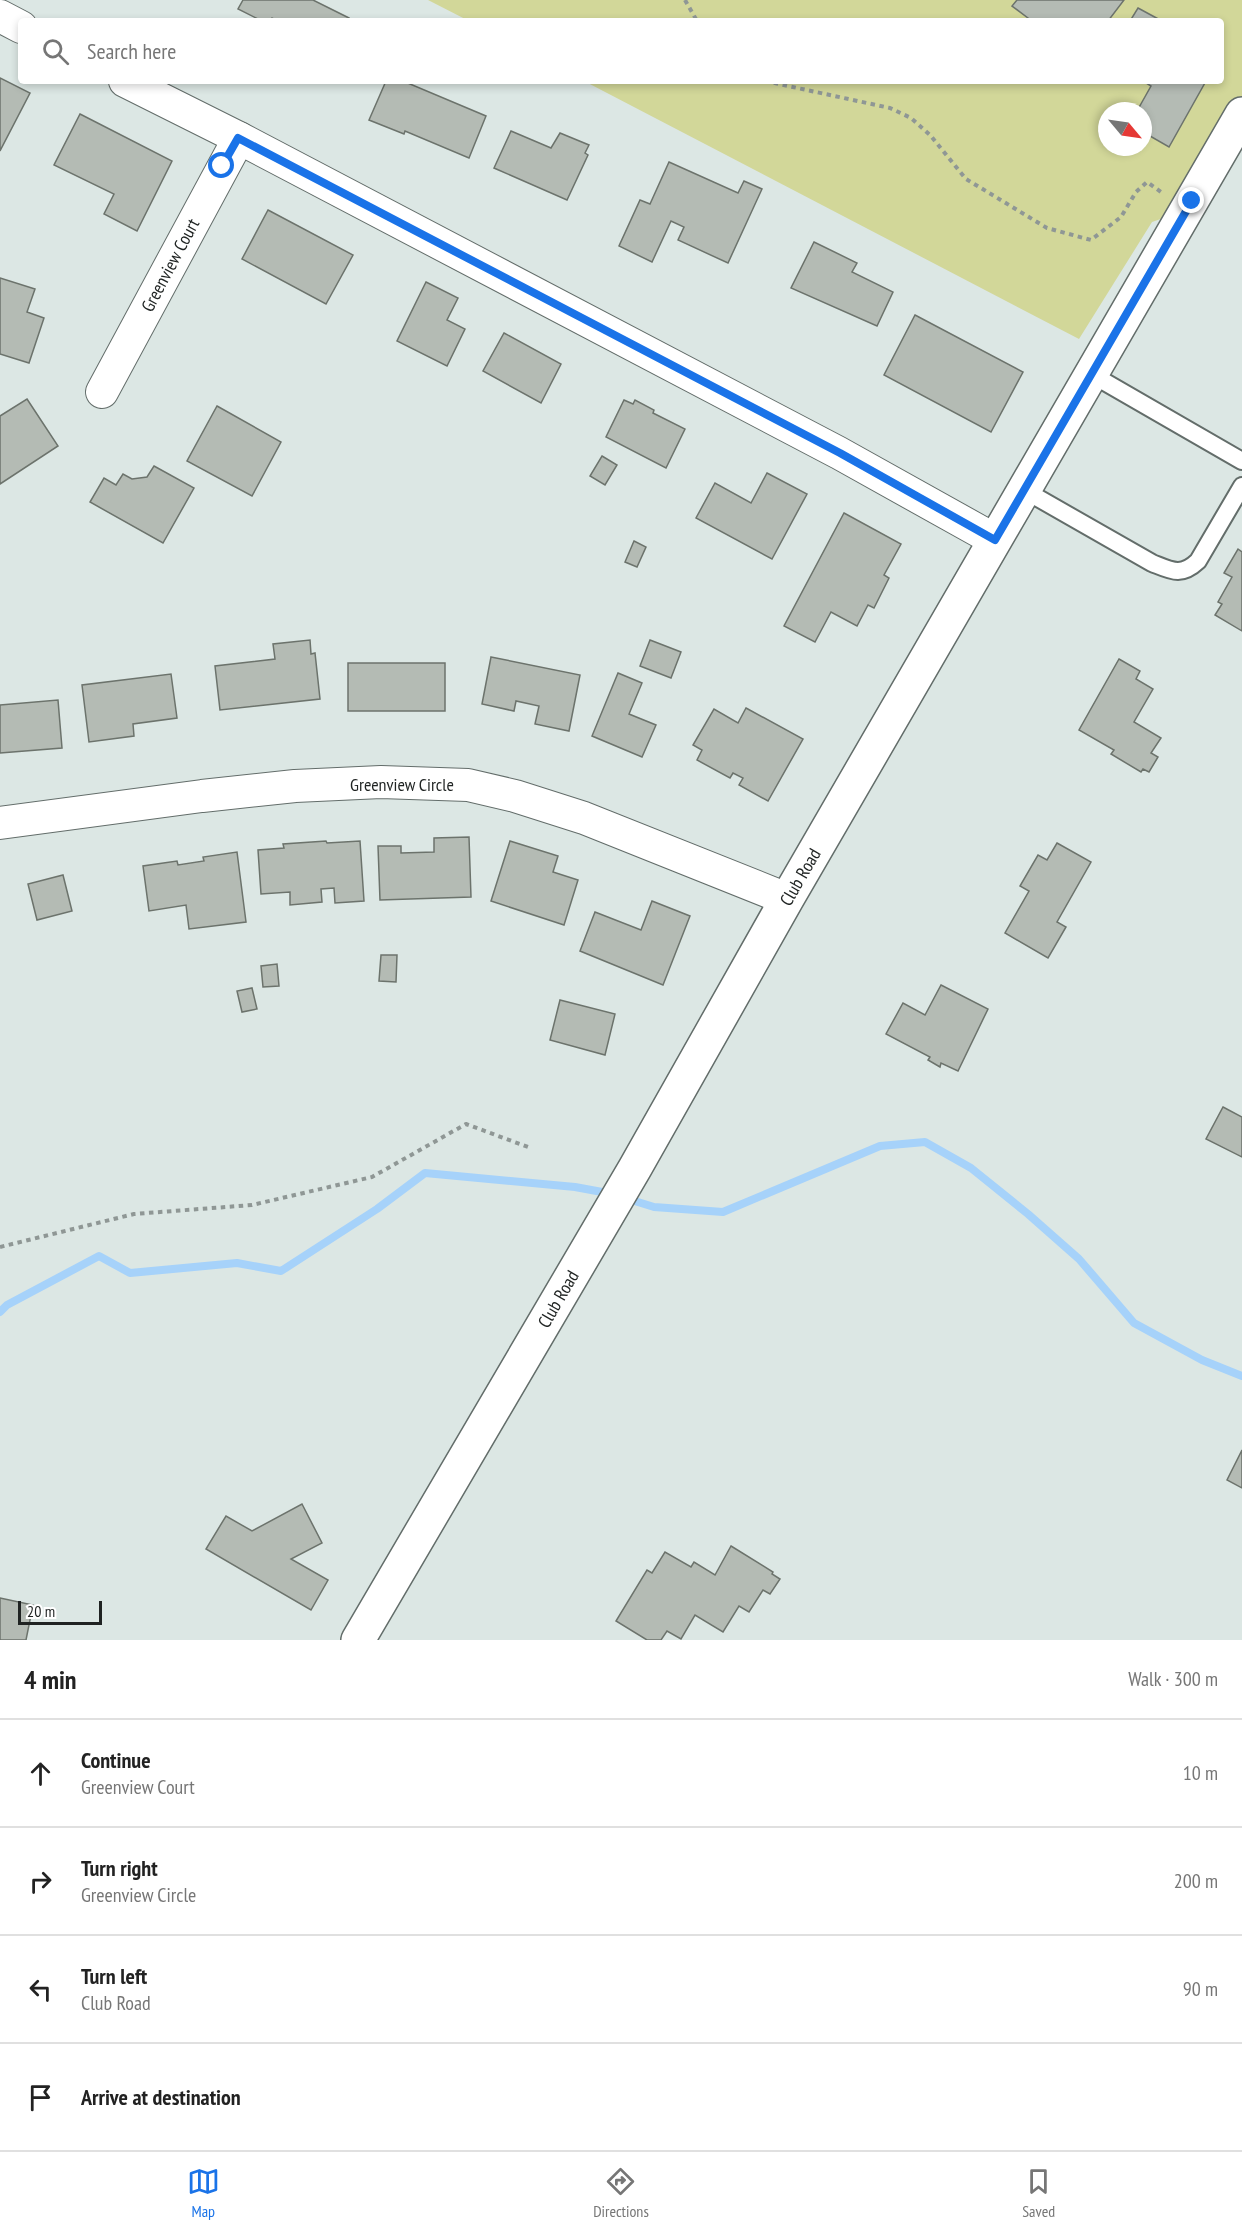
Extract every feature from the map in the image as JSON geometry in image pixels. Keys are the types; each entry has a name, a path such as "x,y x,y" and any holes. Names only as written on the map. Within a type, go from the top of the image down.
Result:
{"street":[{"path":"0,16 18,25"},
{"path":"131,84 840,453 995,540"},
{"name":"Club Road","path":"358,1640 635,1168 787,899 1242,114"},
{"name":"Greenview Court","path":"102,392 238,138"},
{"name":"Greenview Circle","path":"0,823 295,786 381,782 468,785 515,796 584,818 787,899"}],"lane":[{"path":"1091,374 1242,461"},
{"path":"1024,490 1152,563 1175,572 1188,571 1198,561 1242,486"}],"path":[{"path":"685,0 695,18"},
{"path":"779,84 890,108 910,118 930,135 966,179 1047,228 1091,240 1121,217 1136,192 1147,182 1186,210"},
{"path":"0,1247 134,1214 252,1205 372,1177 466,1124 528,1147"}],"green space":[{"path":"428,0 1242,0 1242,114 1187,210 1152,222 1079,339 590,84 1224,84 1224,18 463,18"}],"building":[{"path":"243,0 313,0 349,18 256,18 238,9"},
{"path":"1017,0 1124,0 1110,18 1028,18 1012,6"},
{"path":"1138,8 1156,18 1132,18"},
{"path":"0,78 30,93 0,151"},
{"path":"385,84 410,84 486,116 469,158 405,131 404,134 369,120"},
{"path":"1148,84 1204,84 1169,147 1152,137 1152,102 1142,102 1151,86"},
{"path":"80,114 172,161 137,231 104,214 114,194 54,165"},
{"path":"511,131 551,148 560,133 589,145 585,153 588,155 567,200 494,168"},
{"path":"669,162 738,193 744,181 762,189 728,263 678,240 684,227 671,221 652,262 619,246 640,200 650,204"},
{"path":"268,210 353,255 326,304 242,259"},
{"path":"814,242 857,263 852,272 893,292 877,326 791,288"},
{"path":"0,278 35,289 27,312 44,318 29,363 0,354"},
{"path":"426,282 458,298 447,320 465,329 447,366 397,341"},
{"path":"915,315 1023,372 991,432 884,375"},
{"path":"504,333 561,364 541,403 483,371"},
{"path":"27,399 58,446 0,484 0,416"},
{"path":"624,400 633,404 635,400 654,410 653,413 685,429 666,468 606,437"},
{"path":"217,406 281,442 252,496 187,461"},
{"path":"602,456 617,465 605,485 590,476"},
{"path":"154,466 194,488 163,543 90,502 104,478 116,485 123,474 132,479 147,477"},
{"path":"767,473 807,494 772,559 696,518 715,483 751,503"},
{"path":"844,513 901,544 884,575 889,578 874,608 868,605 857,626 831,612 815,642 784,626"},
{"path":"634,541 646,547 637,567 625,562"},
{"path":"1238,549 1242,552 1242,631 1215,615 1222,604 1218,602 1232,577 1224,573"},
{"path":"310,640 311,654 315,653 320,699 220,710 215,666 275,659 273,644"},
{"path":"650,640 681,652 671,678 640,666"},
{"path":"491,657 580,675 569,731 535,724 539,706 516,701 514,711 482,704"},
{"path":"1119,659 1140,671 1136,679 1153,689 1134,722 1161,738 1151,753 1158,757 1149,772 1143,769 1141,772 1111,754 1114,750 1079,730"},
{"path":"348,663 445,663 445,711 348,711"},
{"path":"618,673 642,683 629,714 656,725 642,757 592,736"},
{"path":"171,674 177,718 133,724 134,736 89,742 82,685"},
{"path":"58,700 62,748 0,753 0,705"},
{"path":"746,708 803,739 768,801 739,785 743,778 733,773 730,778 697,760 702,750 693,745 714,709 738,723"},
{"path":"469,837 471,897 380,900 378,846 401,846 401,853 434,852 434,838"},
{"path":"326,841 327,843 360,841 364,901 335,903 334,888 321,889 322,902 290,905 290,892 261,894 258,850 284,848 283,844"},
{"path":"510,841 558,856 553,872 578,880 564,925 491,901"},
{"path":"1057,843 1091,862 1057,922 1066,927 1048,958 1005,933 1029,891 1020,886 1038,855 1047,860"},
{"path":"237,852 246,922 189,929 186,905 149,911 143,866 177,861 178,865 204,861 203,857"},
{"path":"63,875 72,911 37,920 28,884"},
{"path":"652,901 690,916 663,985 580,951 595,912 641,930"},
{"path":"381,955 397,955 396,982 379,981"},
{"path":"277,964 279,986 263,987 261,966"},
{"path":"941,985 988,1009 958,1071 941,1063 940,1067 928,1060 930,1057 886,1034 903,1003 925,1015"},
{"path":"252,988 257,1009 242,1012 237,991"},
{"path":"560,1000 615,1014 605,1055 550,1040"},
{"path":"1223,1107 1242,1117 1242,1157 1206,1139"},
{"path":"1242,1450 1242,1488 1227,1480"},
{"path":"302,1504 322,1543 291,1559 328,1580 311,1610 206,1549 226,1516 252,1531"},
{"path":"731,1546 773,1572 772,1574 780,1579 770,1594 763,1590 749,1612 739,1606 723,1632 695,1615 681,1639 667,1631 661,1640 647,1640 616,1621 647,1570 652,1573 665,1552 691,1567 694,1562 715,1575"},
{"path":"0,1598 33,1605 26,1640 0,1640"}],"waterway":[{"path":"625,1198 654,1207 723,1212 880,1146 925,1142 971,1168 1028,1214 1079,1259 1134,1323 1202,1360 1242,1376"},
{"path":"0,1312 7,1305 99,1256 130,1273 237,1263 281,1271 377,1209 425,1173 575,1187 613,1194"}],"route":[{"path":"222,166 238,138 840,453 995,540 1192,201"}]}
